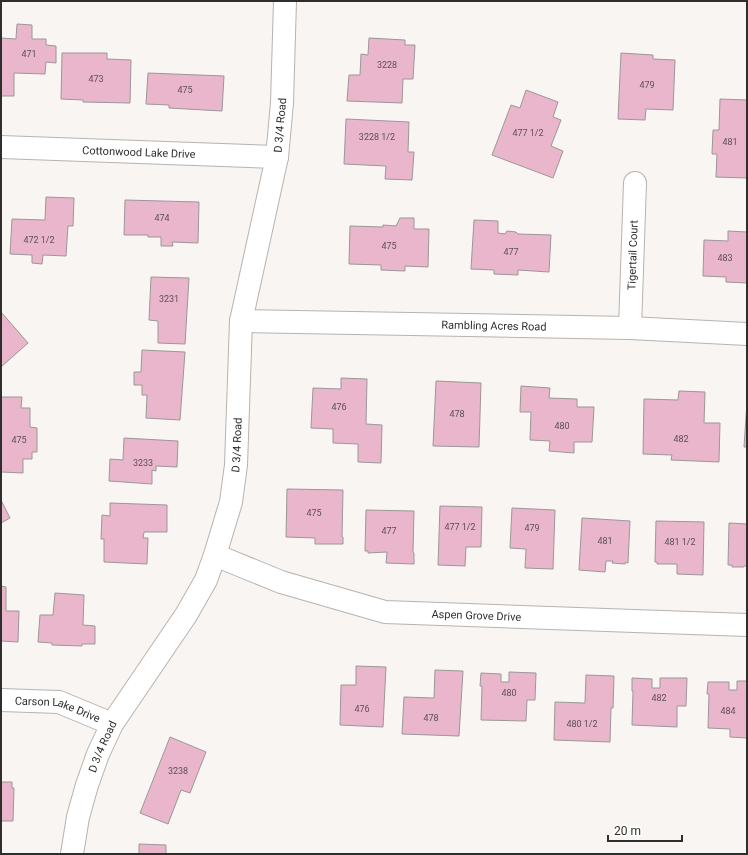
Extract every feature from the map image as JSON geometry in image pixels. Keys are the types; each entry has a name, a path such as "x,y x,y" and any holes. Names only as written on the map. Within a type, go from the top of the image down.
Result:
{"street":[{"name":"D 3/4 Road","path":"72,854 78,817 98,754 112,724 186,615 206,580 216,555 231,502 236,465 241,321 277,157 282,103 286,1"},
{"name":"Cottonwood Lake Drive","path":"1,147 277,157"},
{"name":"Tigertail Court","path":"630,328 635,183"},
{"name":"Rambling Acres Road","path":"241,321 630,328 747,334"},
{"name":"Aspen Grove Drive","path":"216,555 281,582 385,612 747,625"},
{"name":"Carson Lake Drive","path":"1,700 59,702 112,724"}],"building":[{"path":"17,24 32,25 32,39 46,39 46,45 56,46 56,63 46,62 45,74 14,73 14,96 1,96 1,38 16,39"},
{"path":"369,38 405,40 405,45 415,45 413,79 403,79 402,103 347,101 349,75 360,75 361,54 368,55"},
{"path":"62,53 107,53 107,59 131,60 130,103 83,102 83,100 61,99"},
{"path":"621,53 653,55 653,59 675,60 673,110 646,109 645,120 618,119"},
{"path":"148,73 224,76 222,111 169,108 169,105 146,104"},
{"path":"526,90 558,102 553,117 561,120 551,146 563,151 553,178 492,155 511,105 520,108"},
{"path":"720,99 747,100 747,178 716,177 717,154 712,154 713,130 719,130"},
{"path":"346,119 409,122 408,152 414,152 412,180 385,179 386,166 344,164"},
{"path":"46,197 74,198 73,226 68,226 66,256 43,255 42,264 32,263 32,255 10,254 12,219 45,220"},
{"path":"125,200 199,202 198,243 172,242 173,246 161,246 161,237 148,237 148,235 124,235"},
{"path":"400,218 414,218 414,229 429,229 428,267 405,266 405,271 381,270 381,265 349,264 350,226 396,226"},
{"path":"474,220 498,221 498,233 505,234 507,231 516,232 518,234 551,235 549,272 518,270 518,275 494,274 494,270 471,269"},
{"path":"728,231 747,232 747,283 726,282 726,277 703,276 704,240 728,241"},
{"path":"151,277 189,278 185,344 158,343 158,321 149,320"},
{"path":"1,312 28,343 1,367"},
{"path":"142,350 185,352 180,420 146,418 147,395 142,395 142,385 134,385 134,372 141,372"},
{"path":"341,378 367,379 366,424 382,425 381,463 358,462 358,444 333,443 333,429 311,428 313,388 341,389"},
{"path":"436,381 481,383 479,447 433,446"},
{"path":"521,386 550,388 549,398 577,399 577,407 594,407 592,442 574,442 574,453 549,451 550,441 530,440 531,412 520,412"},
{"path":"679,391 705,392 704,423 720,423 719,462 671,460 672,455 643,454 644,399 678,400"},
{"path":"1,397 22,397 21,408 30,408 30,427 37,428 37,452 32,452 32,459 23,459 23,473 1,472"},
{"path":"747,402 747,447 744,447"},
{"path":"124,438 178,441 177,467 156,466 156,471 152,470 152,484 109,481 110,459 123,460"},
{"path":"287,489 343,490 343,544 315,544 315,538 286,537"},
{"path":"1,500 10,518 1,523"},
{"path":"110,503 167,505 167,532 144,532 143,538 148,538 147,564 104,562 104,539 101,539 102,515 110,516"},
{"path":"440,506 482,507 481,547 466,547 465,566 438,565"},
{"path":"512,508 555,510 553,569 525,568 526,549 510,548"},
{"path":"366,510 414,511 414,564 386,563 387,552 368,553 368,551 365,551"},
{"path":"582,518 630,521 628,563 612,563 613,561 606,561 605,572 579,570"},
{"path":"656,521 704,522 703,575 677,574 677,564 657,564 657,562 655,562"},
{"path":"729,523 747,524 747,566 732,567 732,565 728,565"},
{"path":"1,586 6,587 6,611 19,611 18,642 1,641"},
{"path":"55,593 84,595 83,625 95,626 95,644 82,644 82,646 52,645 52,643 38,642 40,615 53,615"},
{"path":"356,666 386,667 383,727 340,725 341,685 356,685"},
{"path":"435,670 463,671 459,736 402,734 404,697 434,698"},
{"path":"509,672 536,673 535,700 527,700 526,721 481,720 481,673 501,674 501,682 509,682"},
{"path":"586,675 614,676 610,742 554,740 555,702 585,703"},
{"path":"632,678 652,679 652,688 660,688 660,678 687,678 686,706 677,706 677,727 632,725"},
{"path":"737,681 747,681 747,738 730,737 730,729 708,728 708,682 729,682 729,690 737,690"},
{"path":"170,737 206,752 190,793 181,790 168,824 140,813"},
{"path":"1,782 12,782 12,788 14,788 13,821 1,821"},
{"path":"139,844 166,845 166,854 139,854"}]}
